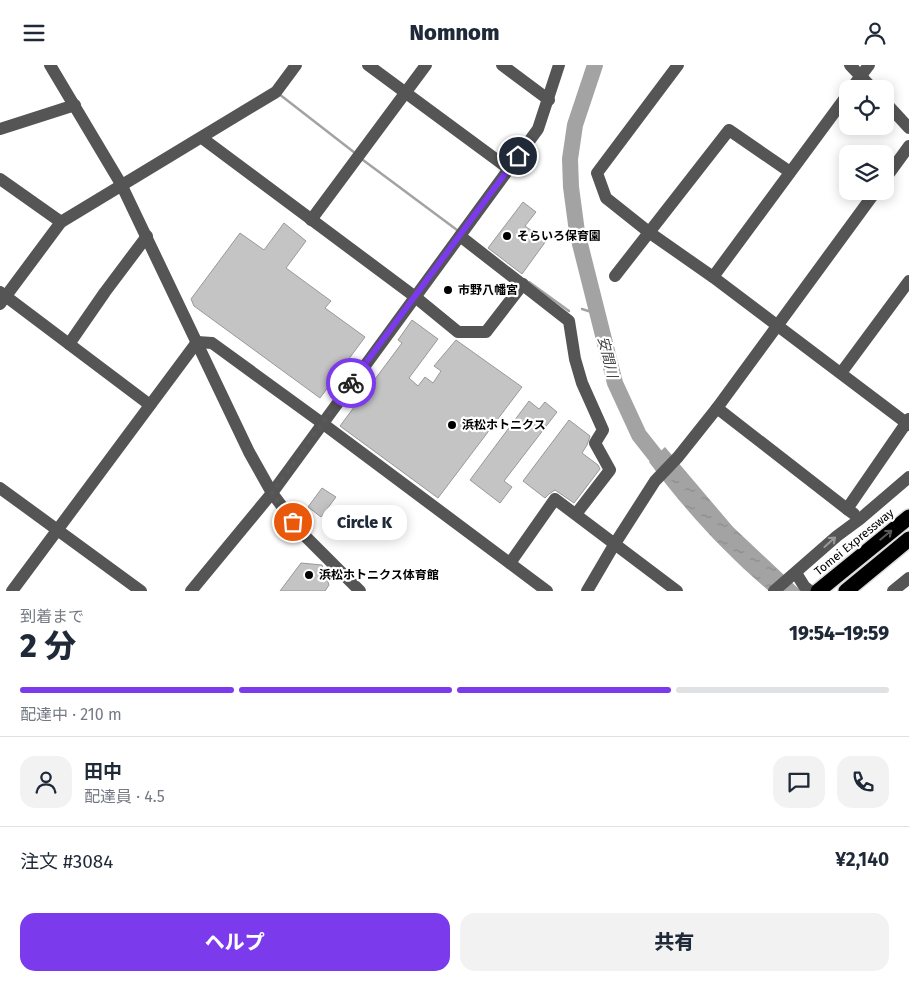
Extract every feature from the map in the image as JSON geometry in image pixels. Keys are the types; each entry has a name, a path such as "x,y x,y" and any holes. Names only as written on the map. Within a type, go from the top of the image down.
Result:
{"highway":[{"name":"Tomei Expressway","path":"816,590 909,517"},
{"path":"846,591 909,539"}],"street":[{"path":"50,65 121,184 148,236 249,452 272,493 302,533 360,591"},
{"path":"150,405 69,344 2,298 60,222 276,92 296,65"},
{"path":"368,65 509,169"},
{"path":"311,220 426,65"},
{"path":"502,65 549,100"},
{"path":"195,589 272,493 414,296 538,129 559,65"},
{"path":"678,65 597,173 606,198 650,233 713,277 908,422 847,509"},
{"path":"850,65 865,80"},
{"path":"858,80 869,65"},
{"path":"0,129 75,105"},
{"path":"713,277 839,106"},
{"path":"894,112 909,128"},
{"path":"615,276 729,130 790,171"},
{"path":"202,138 414,296 458,332 486,332 523,283"},
{"path":"894,167 909,146"},
{"path":"0,179 60,222"},
{"path":"587,591 656,480 678,457 717,409 869,200"},
{"path":"69,344 105,292 148,236"},
{"path":"460,236 523,283 569,321 575,359 582,383 603,430 595,443 610,471 576,514"},
{"path":"841,373 909,281"},
{"path":"12,591 197,342"},
{"path":"197,342 212,343 547,591"},
{"path":"717,409 860,519"},
{"path":"774,591 909,477"},
{"path":"0,488 141,591"},
{"path":"510,563 555,499 677,591"},
{"path":"795,574 804,586 816,590"},
{"path":"893,591 909,578"}],"water":[{"path":"665,447 733,527 801,591 769,591 705,530 649,462"}],"building":[{"name":"そらいろ保育園","path":"523,202 536,212 525,226 546,241 522,274 488,248"},
{"path":"284,223 306,241 286,268 331,301 325,308 365,337 320,398 194,306 191,299 240,233 264,250"},
{"path":"412,320 438,339 409,378 418,386 425,377 433,383 441,371 434,366 456,340 522,387 438,498 340,426 402,343 398,340"},
{"path":"529,401 539,409 545,402 557,412 504,481 512,487 500,503 470,480"},
{"path":"569,420 590,436 582,453 598,465 600,469 574,503 555,490 545,498 523,481"},
{"path":"322,488 336,497 321,517 308,507"},
{"name":"浜松ホトニクス体育館","path":"301,563 322,565 329,585 325,591 280,591"}],"waterway":[{"name":"安間川","path":"595,65 575,125 570,159 571,187 577,232 615,383 639,435 669,473"},
{"path":"279,94 355,153"},
{"path":"363,160 457,230"},
{"path":"529,282 569,311"},
{"path":"582,309 598,314"}],"way so far":[{"path":"293,522 272,493 351,383"}],"place":[{"name":"そらいろ保育園","path":"507,236"},
{"name":"市野八幡宮","path":"448,290"},
{"name":"浜松ホトニクス","path":"452,425"},
{"name":"Circle K","path":"293,522"},
{"name":"浜松ホトニクス体育館","path":"309,575"}],"route":[{"path":"351,383 518,156"}]}
